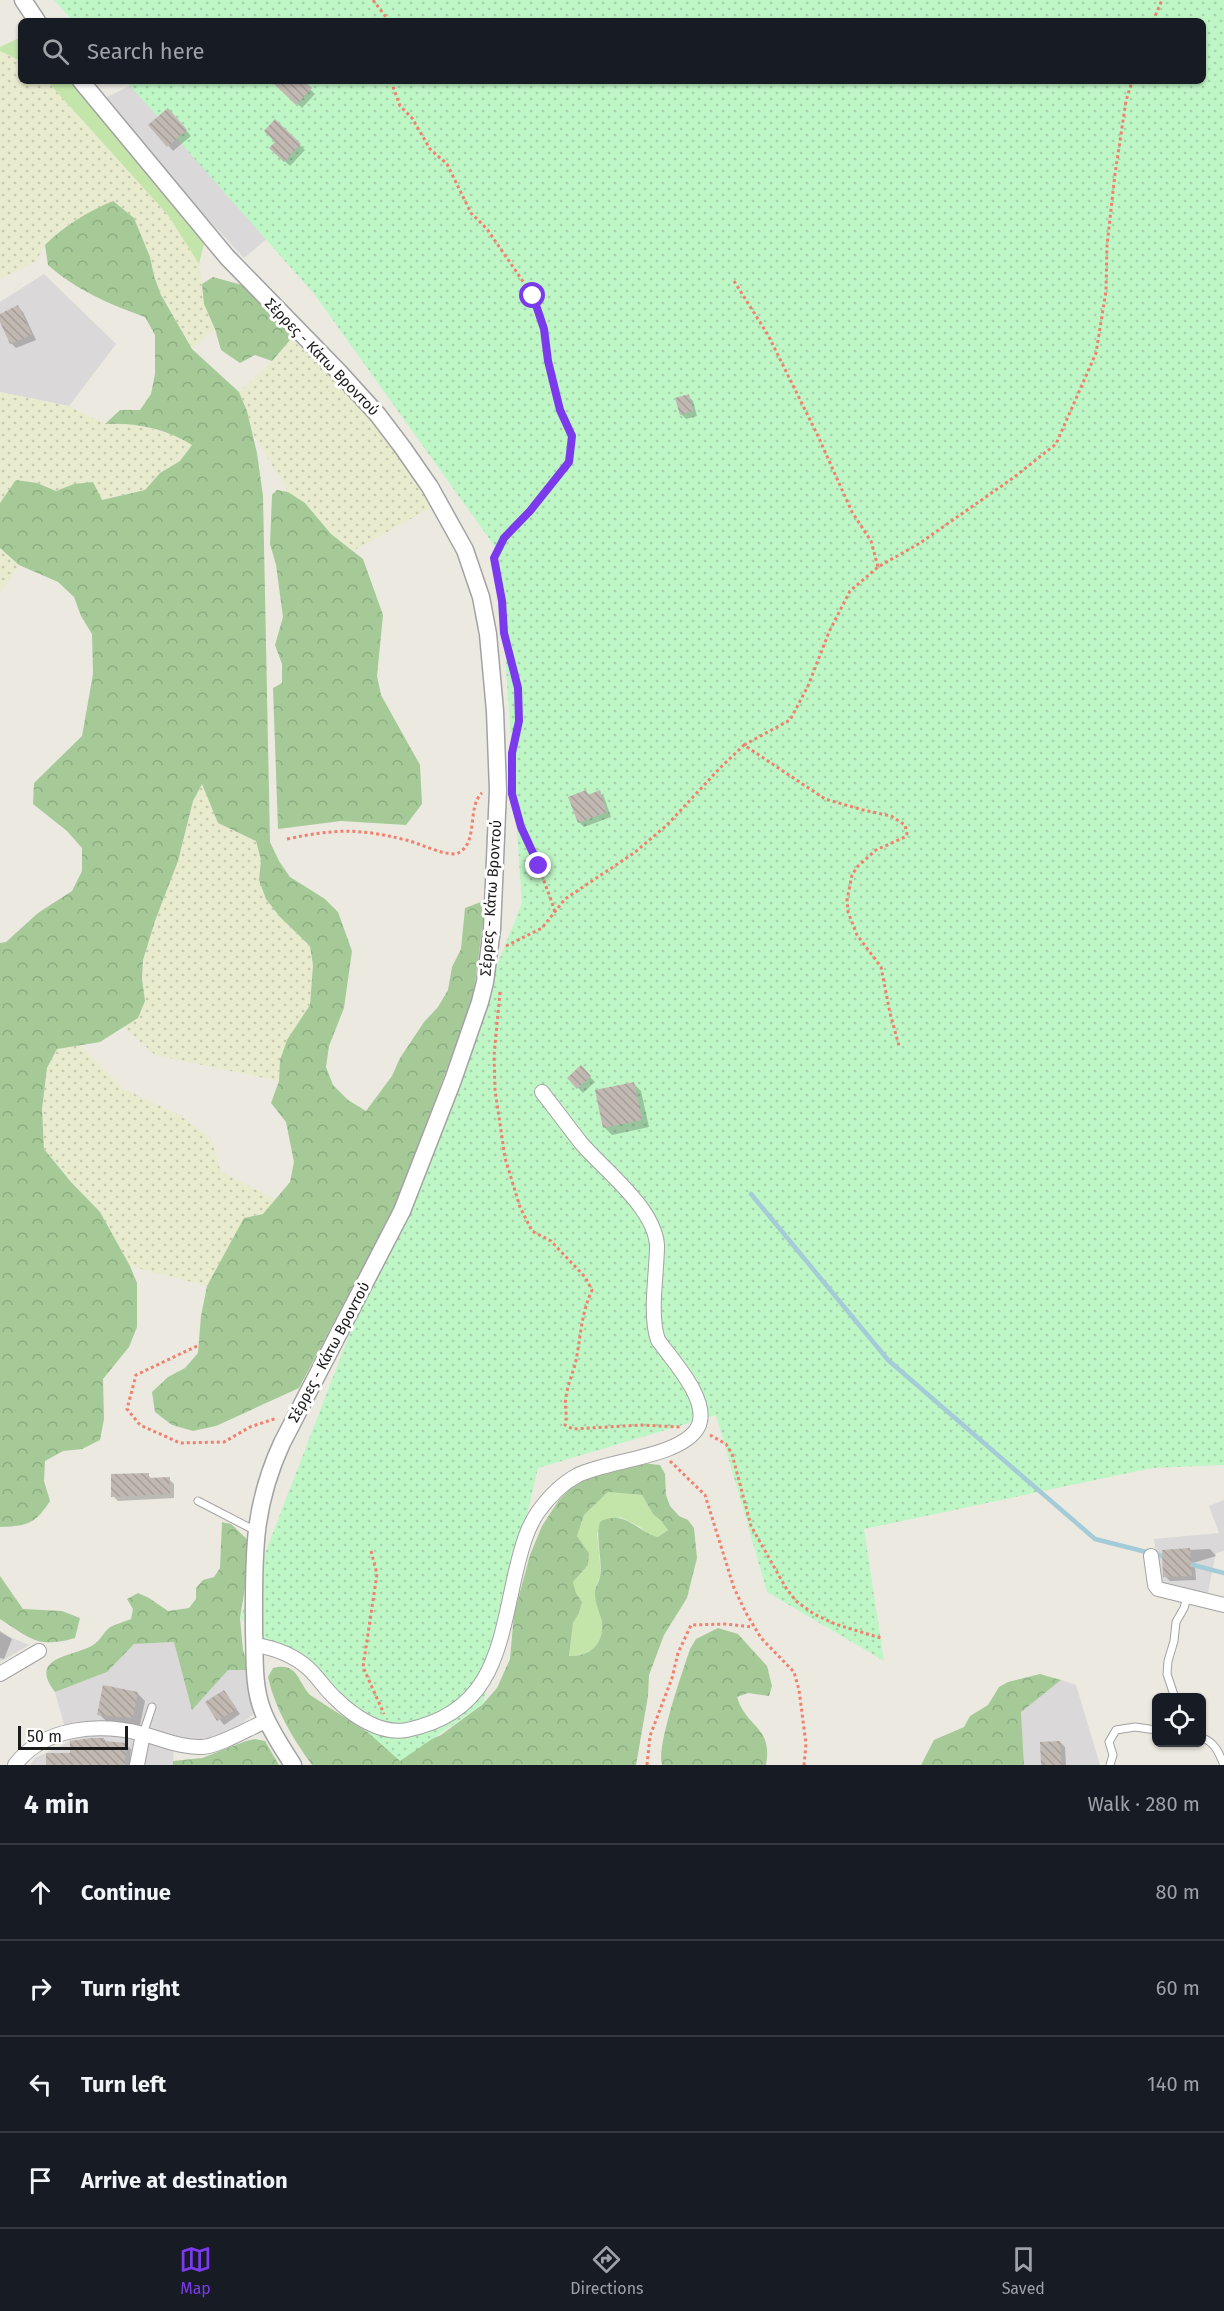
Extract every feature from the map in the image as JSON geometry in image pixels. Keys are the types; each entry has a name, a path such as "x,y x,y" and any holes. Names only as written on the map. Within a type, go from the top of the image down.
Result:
{"street":[{"path":"23,0 35,18"},
{"name":"Σέρρες - Κάτω Βροντού","path":"83,84 227,257 339,372 378,415 403,448 440,504 470,562 485,615 505,792 485,982 474,1023 402,1210 296,1413 267,1479 256,1531 256,1687 266,1721 293,1765"},
{"path":"255,1645 278,1648 307,1667 336,1700 372,1725 392,1732 408,1730 440,1720 473,1696 486,1679 495,1658 523,1544 538,1513 562,1485 590,1471 683,1443 697,1430 700,1415 693,1388 656,1334 654,1321 657,1245 652,1224 623,1188 582,1144 542,1092"},
{"path":"1151,1556 1155,1585 1158,1588 1224,1605"},
{"path":"0,1674 39,1651"},
{"path":"15,1765 34,1747 74,1730 97,1728 142,1734 166,1742 203,1747 266,1721"},
{"path":"137,1765 142,1734"}],"lane":[{"path":"198,1501 256,1531"},
{"path":"1173,1693 1167,1674 1168,1661 1174,1641 1176,1622 1187,1597"},
{"path":"142,1734 152,1707"},
{"path":"1110,1765 1113,1755 1108,1742 1116,1730 1135,1727 1152,1729"},
{"path":"1206,1739 1218,1750 1224,1765"}],"path":[{"path":"373,0 388,18"},
{"path":"1154,18 1162,0"},
{"path":"392,84 400,106 412,118 430,149 447,164 471,213 487,229 533,296 544,329 548,361 560,410 572,436 569,462 530,511 504,538 494,558 502,601 504,633 518,688 519,721 512,753"},
{"path":"500,948 542,928 566,898 634,853 659,832 744,745 790,720 808,686 829,632 850,591 878,567 920,543 1013,478 1056,444 1096,353 1106,291 1107,245 1115,174 1126,101 1131,84"},
{"path":"734,282 768,335 817,434 852,512 871,541 878,567"},
{"path":"744,745 825,799 891,816 905,825 907,834 904,837 876,850 858,866 849,881 847,900 848,912 857,935 881,967 899,1046"},
{"path":"287,839 325,831 350,830 406,840 456,854 463,849 469,838 477,798 486,791 505,792 539,866 555,912"},
{"path":"501,984 494,1056 495,1090 505,1158 520,1207 532,1231 551,1241 585,1276 592,1290 581,1320 577,1357 565,1400 567,1418 564,1425 573,1429 671,1425 697,1430 716,1437 728,1447 734,1460 751,1526 786,1588 796,1601 814,1614 835,1624 881,1638"},
{"path":"197,1346 136,1375 127,1409 140,1425 180,1443 224,1442 250,1427 296,1413"},
{"path":"661,1451 705,1495 734,1588 753,1627 794,1672 799,1690 806,1744 804,1765"},
{"path":"371,1551 377,1574 363,1667 392,1732"},
{"path":"647,1765 650,1736 672,1678 678,1653 691,1625 725,1624 753,1627"}],"shaded area":[{"path":"134,84 145,84 327,188 244,258 194,204 107,97"},
{"path":"44,274 116,344 69,406 0,392 0,302"},
{"path":"1224,1500 1224,1551 1216,1553 1206,1602 1161,1588 1154,1539 1219,1533 1209,1506"},
{"path":"0,1633 29,1645 0,1662"},
{"path":"175,1642 229,1670 249,1670 250,1698 255,1713 226,1736 213,1740 174,1740 173,1765 30,1765 35,1758 69,1742 55,1692 107,1672 134,1644"},
{"path":"1061,1680 1076,1685 1100,1765 1024,1765 1021,1711"}],"green space":[{"path":"54,0 1224,0 1224,1465 1152,1468 864,1529 884,1661 767,1592 716,1415 538,1468 483,1704 400,1761 240,1618 350,1333 522,903 498,551 315,295 129,84 1206,84 1206,18 70,18"},
{"path":"18,38 18,60 0,51 0,47"},
{"path":"0,51 18,60 18,84 50,84 168,215 199,264 204,304 215,329 192,349 161,295 150,257 134,218 77,219 59,231 45,245 36,261 0,279"},
{"path":"50,84 79,84 205,240 199,264 168,215"},
{"path":"113,201 134,218 150,257 161,295 192,349 239,392 247,411 257,453 263,496 270,842 290,877 325,899 338,912 352,951 344,1008 329,1046 326,1067 333,1085 348,1100 366,1111 392,1076 400,1058 448,990 452,967 461,949 465,908 486,900 473,998 398,1201 299,1388 216,1426 193,1431 172,1425 155,1412 152,1392 168,1377 185,1368 198,1353 201,1316 207,1286 244,1218 263,1214 290,1182 294,1162 286,1122 271,1103 279,1081 280,1060 287,1040 310,1005 313,965 310,946 280,917 266,899 259,880 261,860 256,841 218,823 202,784 193,801 178,861 143,960 142,979 145,1001 138,1018 100,1042 57,1049 47,1068 42,1109 44,1149 100,1212 130,1266 137,1283 137,1327 129,1347 103,1379 104,1419 100,1440 82,1449 63,1451 45,1461 44,1481 50,1501 40,1515 30,1522 18,1526 0,1527 0,943 6,942 38,913 72,891 82,871 82,848 67,831 33,804 34,783 82,736 93,674 92,634 81,616 74,597 58,582 19,565 0,548 0,503 16,480 37,483 56,491 74,484 93,482 102,500 145,490 160,473 180,461 192,445 182,439 150,428 128,424 105,424 120,410 140,410 151,394 155,374 155,335 145,317 94,296 70,282 48,265 45,245 77,220"},
{"path":"213,277 242,285 286,327 291,339 272,361 255,355 240,363 221,350 204,304 202,284"},
{"path":"291,339 349,391 434,506 353,551 331,534 305,503 288,492 252,432 247,410 239,392 272,361"},
{"path":"0,392 69,406 105,424 127,422 173,435 192,445 180,461 160,473 145,490 101,500 74,484 56,491 37,483 17,480 0,503"},
{"path":"277,490 288,492 305,503 331,534 363,559 383,615 377,676 381,695 420,765 422,804 406,825 341,821 278,829 273,688 282,683 282,664 275,645 283,617 276,565 270,544 272,495"},
{"path":"0,548 19,565 0,593"},
{"path":"202,783 218,823 256,841 261,860 259,880 280,917 310,946 313,965 310,1005 280,1060 279,1081 155,1055 124,1027 138,1018 145,1001 142,979 143,960 178,861 193,801"},
{"path":"79,1044 122,1088 179,1115 211,1138 221,1172 277,1200 263,1214 244,1218 207,1286 130,1266 100,1212 44,1149 42,1109 47,1068 57,1049"},
{"path":"642,1463 660,1465 665,1474 666,1495 670,1506 679,1516 688,1520 694,1528 697,1558 687,1598 664,1635 649,1675 648,1696 636,1765 312,1765 275,1701 268,1677 273,1668 281,1667 292,1670 310,1695 372,1735 422,1743 441,1735 483,1704 497,1688 510,1659 514,1614 530,1555 542,1526 559,1500 573,1486 594,1475","holes":["608,1492 642,1495 653,1514 668,1530 658,1537 623,1519 609,1518 600,1522 598,1536 601,1570 595,1594 602,1622 601,1637 594,1648 589,1651 577,1656 569,1656 573,1623 582,1602 573,1582 588,1565 589,1553 577,1536 584,1515"]},
{"path":"608,1492 642,1495 653,1514 668,1530 658,1537 648,1534 640,1527 620,1517 597,1533 600,1576 595,1593 602,1622 601,1637 594,1648 589,1651 577,1656 569,1656 573,1623 582,1602 573,1582 588,1565 589,1553 577,1536 584,1515"},
{"path":"222,1522 231,1524 252,1544 240,1618 243,1650 249,1670 228,1670 192,1710 174,1642 134,1644 107,1672 55,1692 46,1671 50,1664 93,1645 109,1628 131,1619 133,1609 127,1599 138,1593 168,1611 189,1608 196,1599 196,1588 203,1580 214,1577 220,1568"},
{"path":"0,1576 23,1609 62,1611 80,1618 75,1638 51,1642 34,1640 0,1619"},
{"path":"718,1628 738,1634 767,1666 772,1686 769,1696 748,1693 737,1697 741,1708 758,1728 766,1742 766,1765 662,1765 661,1756 666,1726 690,1649 696,1639"},
{"path":"1040,1674 1061,1680 1021,1712 1024,1765 921,1765 934,1740 964,1727 970,1716 988,1705 999,1687 1008,1682"},
{"path":"255,1739 265,1741 279,1765 173,1765 173,1761 202,1758"}],"building":[{"path":"274,84 307,84 312,88 296,105"},
{"path":"168,108 187,130 167,147 148,125"},
{"path":"275,119 301,144 284,162 269,148 275,142 264,131"},
{"path":"18,305 32,335 10,344 0,322 0,314"},
{"path":"689,394 693,411 680,415 675,398"},
{"path":"586,790 588,795 600,790 607,812 578,823 568,797"},
{"path":"581,1065 591,1076 577,1089 567,1078"},
{"path":"634,1082 642,1120 603,1128 595,1090"},
{"path":"149,1473 149,1478 170,1477 170,1494 111,1497 111,1474"},
{"path":"1190,1548 1192,1576 1163,1577 1162,1550"},
{"path":"103,1685 138,1692 133,1718 97,1715"},
{"path":"224,1690 237,1709 217,1721 205,1702"},
{"path":"92,1738 126,1743 125,1765 46,1765 46,1753 70,1753 70,1741"},
{"path":"1060,1741 1062,1765 1041,1765 1040,1742"}],"waterway":[{"path":"751,1194 888,1360 1095,1539 1166,1557"},
{"path":"1186,1563 1224,1573"}],"route":[{"path":"533,296 544,329 548,361 560,410 572,436 569,462 530,511 504,538 494,558 502,601 504,633 510,664 518,688 519,721 512,753 512,794 521,827 539,866"}]}
